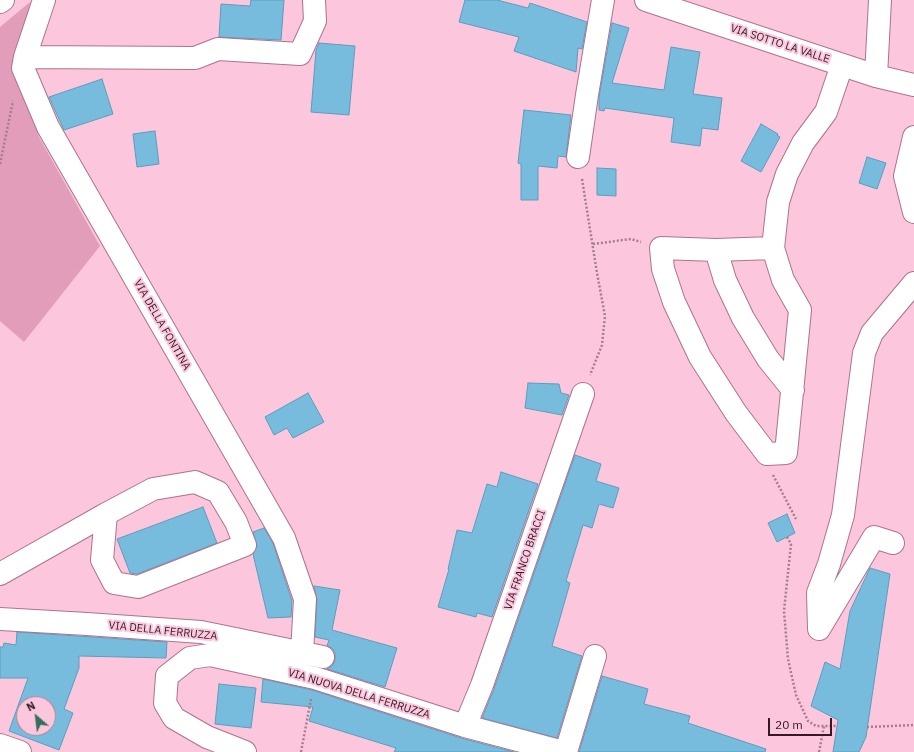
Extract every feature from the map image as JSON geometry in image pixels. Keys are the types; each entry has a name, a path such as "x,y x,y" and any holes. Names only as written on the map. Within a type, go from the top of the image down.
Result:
{"street":[{"path":"44,0 24,63 195,58 218,49 300,54 315,21 314,0"},
{"path":"578,157 603,0"},
{"name":"VIA SOTTO LA VALLE","path":"646,0 876,76 914,85"},
{"path":"876,76 880,0"},
{"name":"VIA DELLA FONTINA","path":"24,63 48,127 284,538 305,599 302,653"},
{"path":"774,248 716,250 661,248 663,269 674,302 700,357 736,413 767,454 786,453 800,310 783,280 774,248 778,202 787,174 803,143 826,112 842,65"},
{"path":"914,137 905,176 914,212"},
{"path":"716,250 725,280 743,318 768,359 793,390"},
{"path":"893,543 874,537 819,629 818,593 829,564 843,515 864,353 872,333 914,283"},
{"name":"VIA FRANCO BRACCI","path":"465,726 482,685 583,394"},
{"path":"0,574 106,514 153,489 195,482 218,492 236,522 245,545 138,587 114,583 102,560 106,514"},
{"name":"VIA DELLA FERRUZZA","path":"0,619 201,632 323,657"},
{"name":"VIA NUOVA DELLA FERRUZZA","path":"245,752 207,737 174,718 165,703 167,676 190,658 210,655 315,678 465,726 563,752"},
{"path":"566,752 595,656"},
{"path":"0,745 20,752"}],"path":[{"path":"0,164 15,90 24,63"},
{"path":"578,157 605,316 602,345 583,394"},
{"path":"593,244 631,239 661,248"},
{"path":"767,454 771,473 796,519"},
{"path":"787,537 791,544 784,611 788,659 796,695 808,721 816,726 837,726"},
{"path":"301,752 311,697"},
{"path":"867,727 914,725"},
{"path":"819,752 824,726"}],"shaded area":[{"path":"30,2 19,66 22,82 39,137 100,246 24,342 0,321 0,27"}],"building":[{"path":"251,0 284,0 281,40 219,37 221,4 250,6"},
{"path":"465,0 497,0 528,8 530,3 587,22 582,49 578,48 576,72 514,51 519,37 459,22"},
{"path":"612,23 629,28 612,83 664,90 671,47 700,52 693,94 722,98 718,130 702,128 700,146 671,142 674,118 605,108 604,111 599,110 599,97"},
{"path":"319,43 355,46 349,115 311,112 316,50"},
{"path":"102,79 113,114 64,130 49,97"},
{"path":"524,110 571,115 566,157 558,156 557,168 538,166 538,200 521,200 521,164 518,163"},
{"path":"761,124 778,134 777,135 780,137 761,172 741,161"},
{"path":"155,131 159,164 137,167 133,134"},
{"path":"867,157 886,163 877,189 859,183"},
{"path":"597,168 616,169 616,196 597,195"},
{"path":"528,383 559,384 561,393 569,395 562,415 525,408"},
{"path":"308,393 324,422 293,438 287,428 274,435 265,417"},
{"path":"575,455 601,464 596,481 619,488 613,508 599,504 592,528 583,525 566,581 570,583 552,646 582,656 557,738 482,718 494,689"},
{"path":"501,472 538,484 492,617 477,613 476,617 438,607 449,569 457,530 472,533 487,484 497,487"},
{"path":"203,507 217,543 137,574 130,573 117,539"},
{"path":"787,514 795,533 777,542 768,523"},
{"path":"264,528 273,543 292,601 291,617 268,618 253,554 257,546 253,532"},
{"path":"870,568 890,574 866,737 859,752 833,752 838,720 811,706 825,662 840,669 850,611"},
{"path":"314,586 340,590 332,630 397,648 385,687 327,669 333,665 335,653 332,648 327,646 329,640 315,637 317,600"},
{"path":"17,632 167,642 166,658 79,656 79,668 64,709 73,713 59,750 22,736 56,736 56,696 22,696 28,678 0,678 0,647 3,647 4,643 16,645"},
{"path":"602,676 648,689 644,704 690,716 688,723 766,749 765,752 579,752"},
{"path":"263,679 312,690 461,738 514,752 394,752 396,748 309,721 313,707 261,702"},
{"path":"219,684 256,688 251,728 215,724"},
{"path":"16,711 16,734 9,731"}]}
